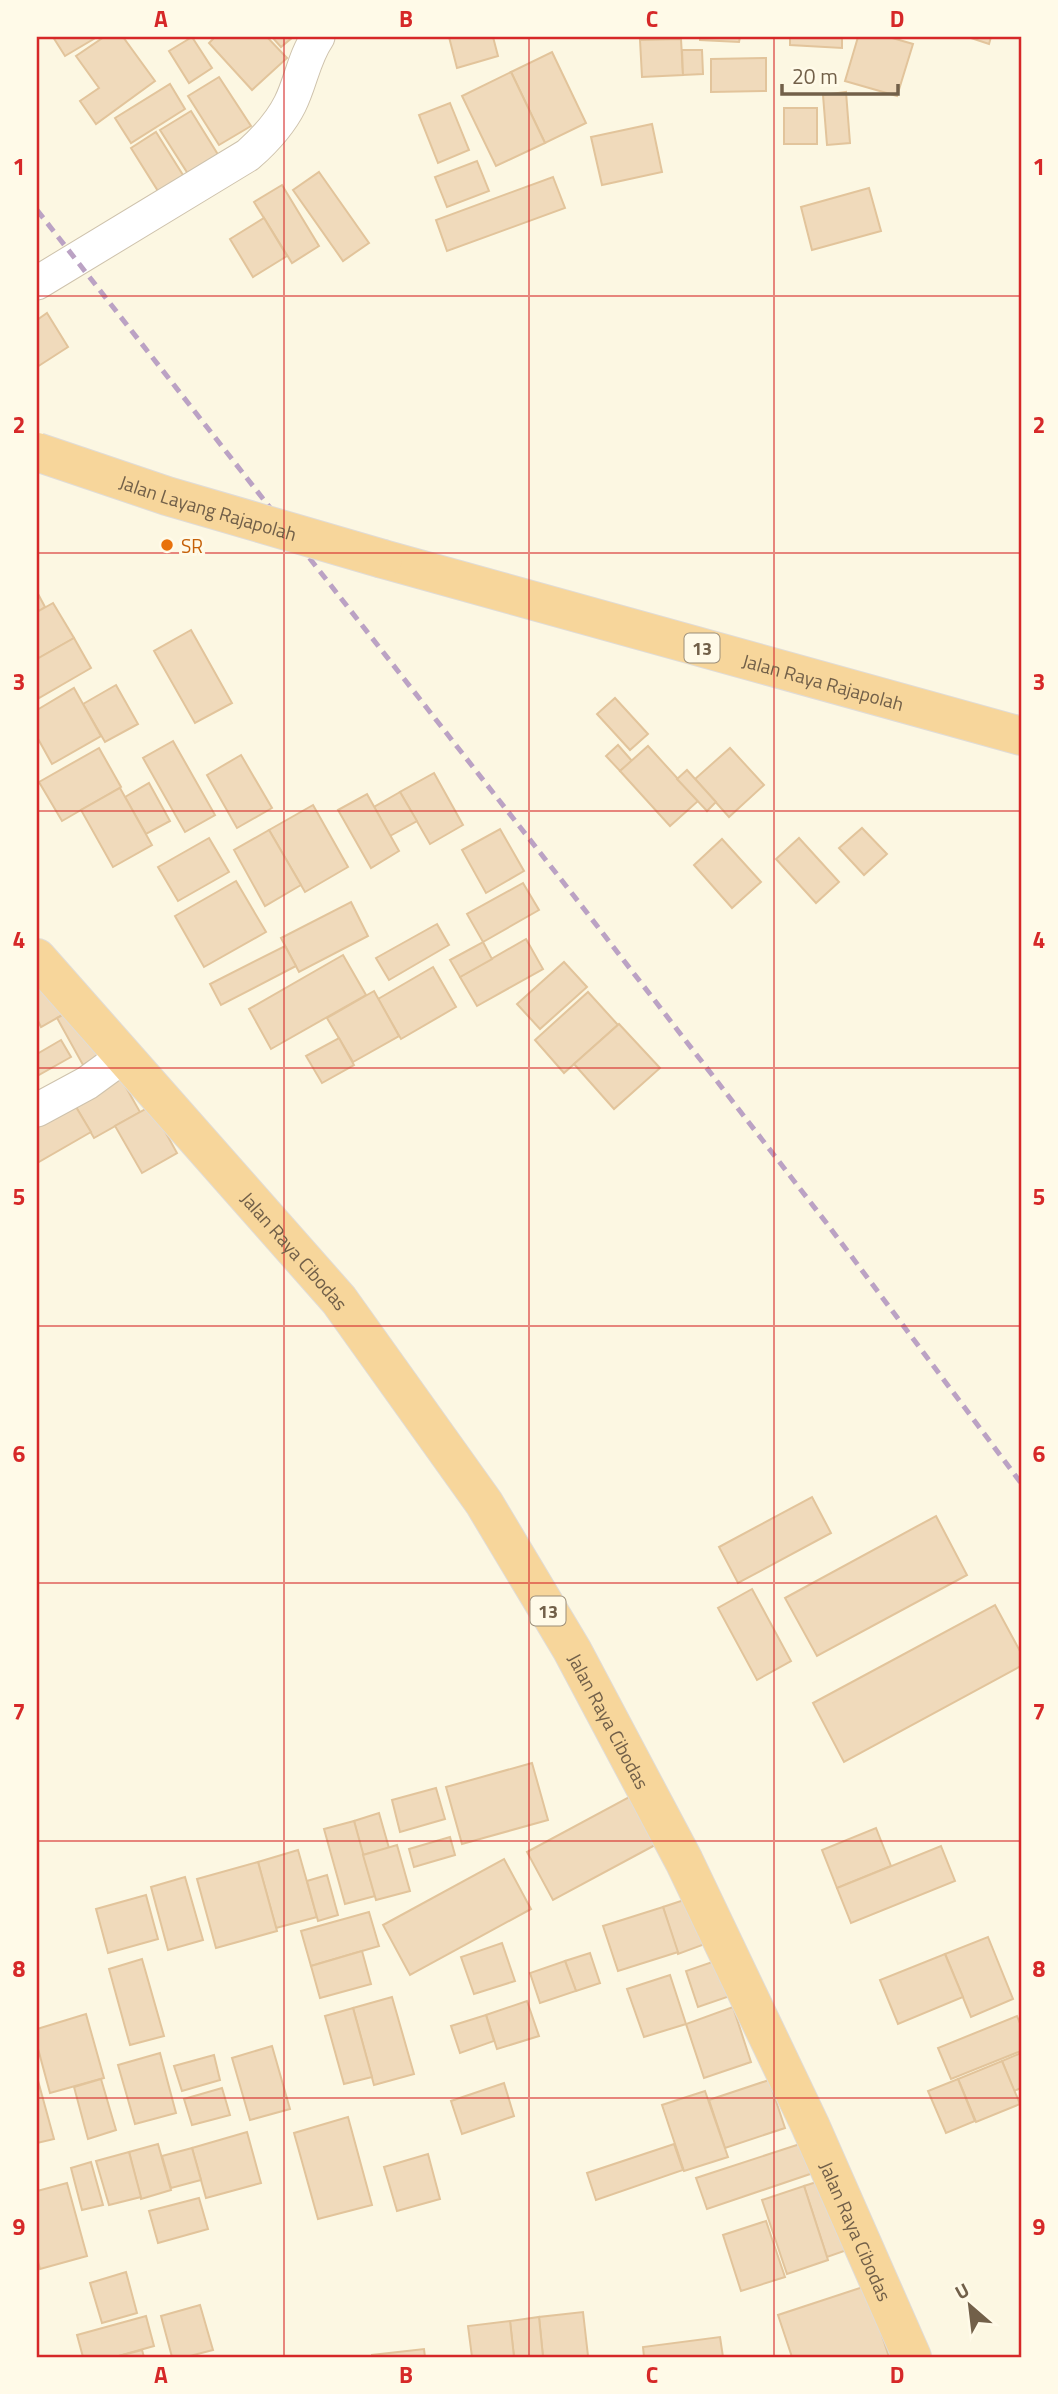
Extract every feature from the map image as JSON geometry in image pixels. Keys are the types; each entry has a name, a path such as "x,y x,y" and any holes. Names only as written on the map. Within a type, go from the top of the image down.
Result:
{"highway":[{"name":"Jalan Layang Rajapolah","path":"37,452 167,496 383,559"},
{"name":"Jalan Raya Rajapolah","path":"383,559 1021,736"},
{"name":"Jalan Raya Cibodas","path":"37,958 339,1300 484,1503 572,1650 684,1861 810,2124 912,2357"}],"street":[{"path":"37,283 248,155 270,135 290,104 310,49 318,37"},
{"path":"37,1110 88,1083 124,1056"}],"building":[{"path":"53,37 97,37 65,56"},
{"path":"104,37 123,37 155,81 96,124 80,101 99,88 76,56"},
{"path":"192,37 212,68 189,83 169,51"},
{"path":"215,37 267,37 287,58 252,90 209,43"},
{"path":"272,37 293,37 281,47"},
{"path":"449,37 493,37 498,56 457,68"},
{"path":"700,37 740,37 739,42 700,40"},
{"path":"790,37 842,37 842,48 790,45"},
{"path":"858,37 889,37 913,44 897,96 845,81"},
{"path":"968,37 991,37 989,44"},
{"path":"681,39 683,75 642,77 640,40"},
{"path":"682,50 702,50 703,74 683,75"},
{"path":"552,52 586,123 545,143 511,72"},
{"path":"766,58 766,91 711,92 711,59"},
{"path":"511,72 545,143 496,166 462,96"},
{"path":"219,77 251,126 219,145 188,96"},
{"path":"170,84 185,109 131,143 115,118"},
{"path":"846,92 850,143 827,145 823,95"},
{"path":"450,103 469,150 438,163 419,115"},
{"path":"784,108 817,108 817,144 784,144"},
{"path":"191,111 222,161 192,180 160,130"},
{"path":"652,124 662,172 602,185 591,137"},
{"path":"156,132 188,183 163,199 131,148"},
{"path":"477,161 489,191 447,207 435,177"},
{"path":"319,172 369,243 343,261 293,190"},
{"path":"553,177 565,208 447,251 436,220"},
{"path":"282,185 319,246 292,263 254,202"},
{"path":"869,188 881,231 812,250 801,207"},
{"path":"264,218 287,256 253,277 230,239"},
{"path":"47,313 68,347 37,367 37,320"},
{"path":"37,592 45,607 37,612"},
{"path":"53,603 74,638 37,659 37,612"},
{"path":"191,630 232,703 195,723 154,651"},
{"path":"74,638 91,668 39,698 37,659"},
{"path":"116,685 138,724 105,742 83,704"},
{"path":"74,688 101,736 52,764 37,737 37,710"},
{"path":"615,698 648,734 630,750 597,714"},
{"path":"173,741 215,815 185,832 143,758"},
{"path":"618,745 632,761 620,771 606,756"},
{"path":"648,746 698,801 670,826 620,771"},
{"path":"99,748 121,787 62,821 39,782"},
{"path":"730,748 764,785 729,817 695,779"},
{"path":"241,755 272,808 237,828 207,775"},
{"path":"687,770 716,802 707,811 677,779"},
{"path":"434,773 463,825 430,844 400,792"},
{"path":"149,783 170,821 146,834 125,797"},
{"path":"120,788 152,845 113,867 81,810"},
{"path":"400,792 417,821 390,836 374,807"},
{"path":"367,794 399,851 371,868 338,810"},
{"path":"313,805 348,867 305,892 269,830"},
{"path":"862,828 887,854 864,875 839,848"},
{"path":"500,829 524,871 486,893 462,850"},
{"path":"269,830 301,885 265,906 234,850"},
{"path":"209,838 229,872 178,901 158,867"},
{"path":"799,838 839,882 816,903 776,859"},
{"path":"722,839 761,882 732,908 694,865"},
{"path":"236,881 266,932 204,967 175,916"},
{"path":"523,883 539,910 483,942 467,914"},
{"path":"351,902 368,936 299,972 281,938"},
{"path":"437,924 449,945 389,980 376,958"},
{"path":"526,939 543,969 477,1006 460,977"},
{"path":"483,942 492,959 460,977 450,960"},
{"path":"285,946 296,966 221,1005 210,984"},
{"path":"343,955 366,995 271,1049 249,1009"},
{"path":"564,962 587,987 540,1029 517,1004"},
{"path":"433,967 456,1007 401,1039 378,999"},
{"path":"37,980 64,1014 41,1027 37,1019"},
{"path":"374,991 399,1036 353,1062 327,1018"},
{"path":"588,992 618,1025 564,1073 535,1040"},
{"path":"72,1010 99,1056 83,1065 57,1018"},
{"path":"619,1024 660,1068 614,1109 574,1064"},
{"path":"339,1038 354,1065 322,1083 306,1056"},
{"path":"61,1040 71,1057 37,1076 37,1054"},
{"path":"119,1075 140,1112 94,1138 73,1102"},
{"path":"73,1102 91,1132 37,1163 37,1122"},
{"path":"151,1106 177,1153 142,1173 115,1126"},
{"path":"812,1497 831,1533 738,1583 719,1547"},
{"path":"936,1516 967,1575 817,1656 785,1598"},
{"path":"752,1589 791,1661 757,1680 718,1608"},
{"path":"995,1605 1021,1653 1021,1666 844,1762 813,1703"},
{"path":"532,1763 548,1820 462,1844 446,1787"},
{"path":"436,1788 445,1819 400,1832 392,1800"},
{"path":"631,1796 657,1844 553,1900 527,1852"},
{"path":"379,1813 389,1848 363,1855 354,1821"},
{"path":"354,1821 375,1896 345,1904 324,1829"},
{"path":"876,1828 891,1866 837,1888 822,1850"},
{"path":"450,1837 455,1855 414,1867 409,1849"},
{"path":"397,1845 410,1891 376,1900 363,1855"},
{"path":"941,1846 955,1881 851,1923 837,1888"},
{"path":"298,1850 317,1917 276,1928 258,1862"},
{"path":"504,1859 531,1909 410,1975 383,1925"},
{"path":"258,1862 277,1931 216,1948 197,1879"},
{"path":"327,1875 338,1915 318,1921 307,1881"},
{"path":"185,1877 203,1940 168,1950 151,1887"},
{"path":"146,1895 158,1939 108,1953 96,1909"},
{"path":"690,1898 705,1944 678,1954 663,1907"},
{"path":"663,1907 678,1952 618,1971 603,1926"},
{"path":"369,1912 379,1946 311,1966 301,1931"},
{"path":"988,1937 1013,1999 971,2017 945,1954"},
{"path":"502,1943 515,1981 474,1994 461,1957"},
{"path":"362,1951 371,1984 320,1998 311,1966"},
{"path":"590,1953 600,1983 576,1991 565,1961"},
{"path":"945,1954 963,1997 898,2024 880,1980"},
{"path":"142,1959 164,2036 130,2045 109,1969"},
{"path":"721,1959 733,1995 698,2007 686,1971"},
{"path":"565,1961 576,1991 540,2003 530,1973"},
{"path":"670,1975 686,2024 644,2037 627,1989"},
{"path":"392,1997 414,2074 374,2085 353,2008"},
{"path":"527,2001 539,2036 497,2049 486,2015"},
{"path":"733,2007 751,2062 704,2078 686,2024"},
{"path":"353,2008 372,2077 344,2084 325,2016"},
{"path":"86,2014 104,2078 50,2093 37,2045 37,2029"},
{"path":"486,2015 494,2041 460,2053 451,2026"},
{"path":"1017,2016 1021,2026 1021,2051 951,2079 938,2048"},
{"path":"272,2046 290,2109 250,2120 232,2058"},
{"path":"160,2053 176,2113 135,2124 118,2065"},
{"path":"1021,2053 1021,2088 1014,2091 1002,2061"},
{"path":"214,2055 220,2080 182,2091 174,2066"},
{"path":"1002,2061 1020,2104 976,2122 958,2079"},
{"path":"37,2077 54,2139 37,2143"},
{"path":"101,2079 116,2130 88,2139 74,2087"},
{"path":"958,2079 975,2121 946,2133 928,2091"},
{"path":"769,2080 785,2128 725,2148 709,2100"},
{"path":"504,2083 514,2116 462,2134 451,2101"},
{"path":"222,2088 230,2115 192,2125 184,2099"},
{"path":"705,2091 728,2157 684,2171 662,2105"},
{"path":"348,2117 372,2205 318,2219 294,2133"},
{"path":"247,2132 261,2183 206,2198 192,2148"},
{"path":"806,2142 816,2172 707,2209 696,2178"},
{"path":"158,2144 171,2190 141,2199 129,2152"},
{"path":"674,2144 683,2170 596,2200 587,2173"},
{"path":"192,2148 201,2180 171,2188 162,2156"},
{"path":"129,2152 141,2197 109,2205 96,2161"},
{"path":"428,2154 440,2199 397,2211 384,2167"},
{"path":"91,2162 103,2205 82,2210 71,2168"},
{"path":"826,2179 850,2249 827,2257 804,2186"},
{"path":"67,2183 87,2256 40,2269 37,2258 37,2191"},
{"path":"804,2186 828,2260 787,2274 762,2200"},
{"path":"199,2198 208,2229 158,2243 149,2211"},
{"path":"766,2221 785,2277 741,2291 723,2235"},
{"path":"126,2272 137,2313 102,2323 90,2283"},
{"path":"866,2286 889,2357 792,2357 778,2315"},
{"path":"200,2305 213,2350 186,2357 172,2357 161,2316"},
{"path":"583,2312 588,2356 543,2357 539,2317"},
{"path":"146,2316 154,2346 115,2357 83,2357 77,2335"},
{"path":"539,2317 543,2357 514,2357 510,2321"},
{"path":"510,2321 514,2357 472,2357 468,2326"},
{"path":"720,2337 723,2357 644,2357 643,2347"},
{"path":"424,2349 425,2357 372,2357 372,2355"},
{"path":"142,2350 144,2357 115,2357"}],"railway":[{"path":"37,210 574,896 828,1225 1021,1483"}],"place":[{"name":"SR","path":"167,545"}]}
